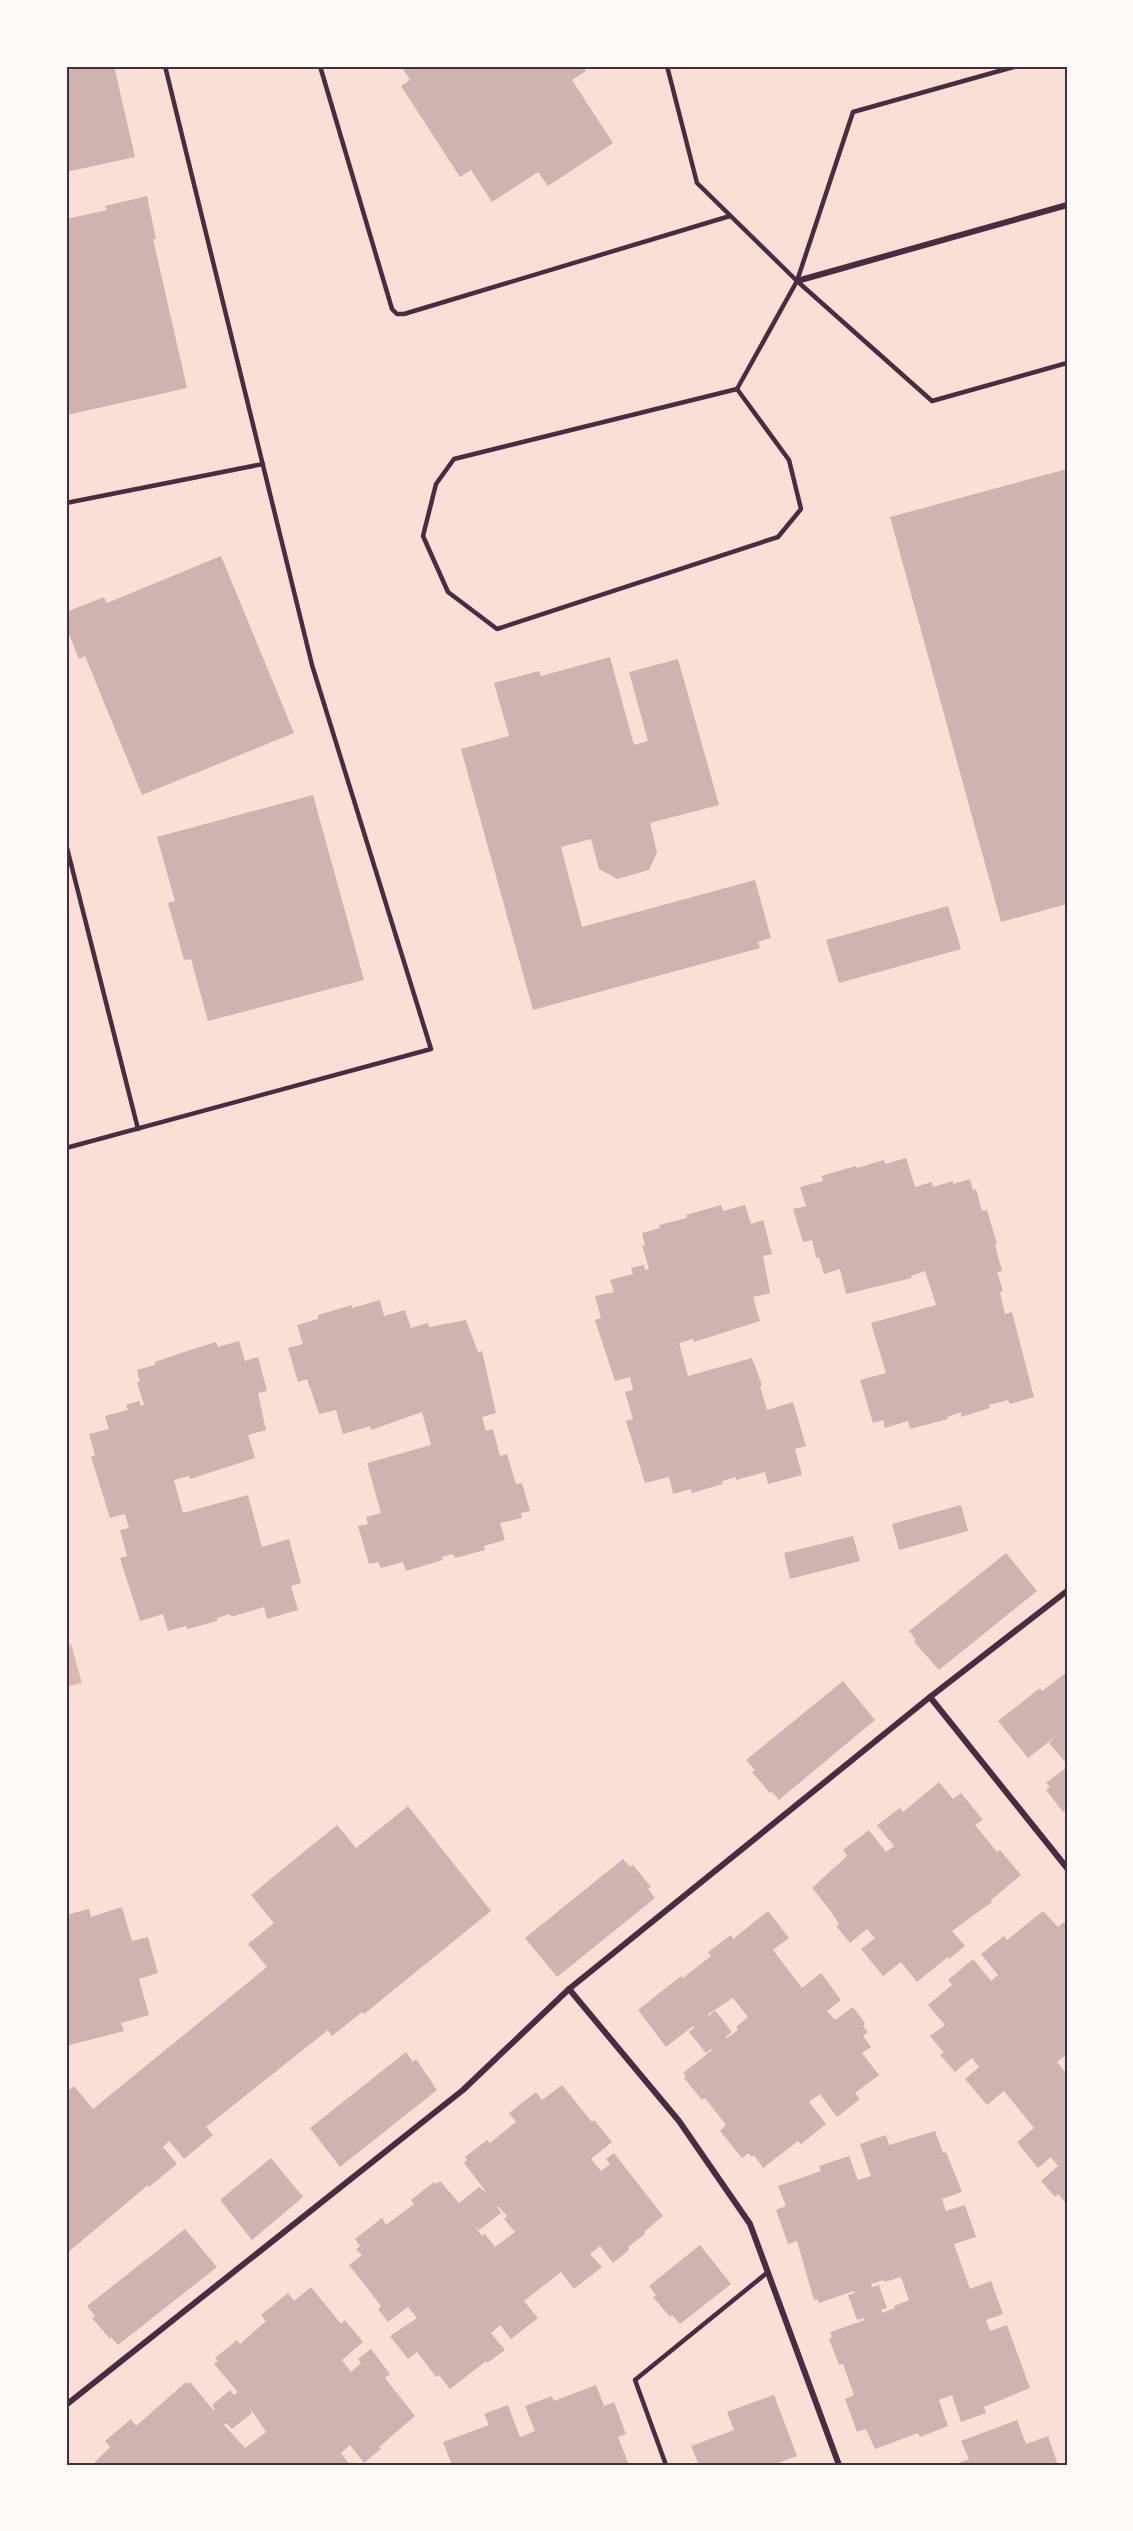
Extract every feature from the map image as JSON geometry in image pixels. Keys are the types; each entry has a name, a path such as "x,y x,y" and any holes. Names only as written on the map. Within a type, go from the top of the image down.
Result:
{"street":[{"path":"797,281 1067,205"},
{"path":"66,2405 464,2090 569,1989 930,1697 1067,1591"},
{"path":"930,1697 1067,1868"},
{"path":"569,1989 679,2121 750,2224 839,2465"}],"lane":[{"path":"66,1148 431,1048 312,665 165,66"},
{"path":"320,66 392,309 397,314 404,314 730,216"},
{"path":"667,66 697,183 797,281 932,401 1067,363"},
{"path":"737,389 789,460 801,509 778,537 497,629 448,592 423,536 436,484 454,459 737,389 797,281 854,112 1017,66"},
{"path":"66,503 263,464"},
{"path":"66,844 138,1129"},
{"path":"666,2465 635,2380 768,2272"}],"shaded area":[{"path":"71,1644 82,1683 66,1687 66,1646"}],"building":[{"path":"66,66 114,66 135,157 66,172"},
{"path":"401,66 583,66 586,71 572,80 613,143 548,186 538,172 492,202 471,170 460,177 401,86 410,80"},
{"path":"147,196 156,239 153,239 187,388 67,415 68,421 66,422 66,219 107,210 105,206"},
{"path":"1067,469 1067,904 1001,922 890,517"},
{"path":"221,556 294,733 142,795 85,656 79,659 66,627 66,612 104,597 107,603"},
{"path":"610,657 634,745 648,741 629,672 678,659 719,805 650,823 657,852 649,870 617,879 599,869 591,839 561,847 582,927 755,880 771,938 758,942 760,948 533,1010 461,749 509,736 494,683 539,671 541,676"},
{"path":"313,795 364,980 208,1021 191,959 184,960 168,903 175,901 157,837"},
{"path":"948,906 961,949 839,983 826,940"},
{"path":"906,1158 915,1187 932,1182 933,1187 970,1179 973,1190 976,1189 982,1211 987,1210 997,1244 995,1245 1002,1271 997,1272 1003,1291 1000,1292 1005,1314 1012,1312 1034,1397 1010,1404 1008,1400 989,1405 990,1408 961,1417 961,1412 947,1417 948,1419 910,1429 908,1421 885,1428 883,1420 873,1423 860,1380 886,1373 871,1323 936,1305 925,1271 911,1276 912,1278 846,1294 840,1269 824,1274 819,1257 816,1258 812,1240 803,1242 793,1209 806,1206 800,1187 823,1181 821,1176 884,1160 885,1164"},
{"path":"721,1205 723,1211 745,1205 751,1224 763,1220 772,1254 763,1256 770,1293 753,1297 760,1321 694,1342 693,1339 679,1343 688,1376 752,1358 762,1385 760,1386 767,1410 793,1402 806,1446 795,1449 802,1475 768,1484 765,1472 736,1480 736,1477 722,1481 723,1484 692,1493 691,1489 673,1494 669,1477 645,1483 626,1421 633,1419 625,1392 633,1390 630,1377 615,1381 595,1320 601,1318 595,1296 614,1292 610,1280 633,1274 631,1268 644,1265 645,1270 649,1269 642,1246 645,1245 642,1233 660,1228 659,1225 687,1218 686,1215"},
{"path":"380,1300 384,1316 405,1310 411,1328 428,1323 429,1327 466,1320 478,1352 482,1351 496,1413 482,1417 486,1431 493,1429 500,1456 507,1454 516,1484 522,1483 530,1511 521,1513 522,1518 500,1523 505,1540 484,1546 485,1550 455,1558 453,1554 442,1557 443,1560 406,1571 403,1562 381,1568 378,1562 369,1564 358,1526 368,1524 366,1517 381,1513 367,1463 431,1445 422,1412 371,1430 370,1426 343,1434 336,1410 319,1414 307,1379 298,1382 288,1348 303,1344 297,1325 318,1319 318,1315"},
{"path":"239,1341 245,1361 258,1357 267,1391 258,1393 266,1430 248,1435 255,1458 190,1479 189,1476 174,1480 183,1513 248,1495 262,1547 289,1539 301,1583 291,1586 298,1610 267,1619 264,1607 231,1617 230,1614 217,1618 217,1621 187,1629 186,1626 168,1631 163,1614 140,1621 120,1558 127,1556 120,1530 129,1528 125,1514 110,1518 91,1457 95,1455 89,1434 109,1429 105,1416 128,1410 126,1405 139,1401 141,1406 144,1405 137,1382 140,1382 137,1370 216,1342 218,1347"},
{"path":"961,1505 968,1531 899,1550 892,1524"},
{"path":"853,1536 860,1561 790,1579 784,1553"},
{"path":"1006,1553 1037,1591 939,1670 914,1642 916,1640 909,1631"},
{"path":"1067,1672 1067,1764 1049,1743 1055,1737 1028,1758 998,1721 1040,1688 1042,1691"},
{"path":"843,1681 875,1720 779,1800 752,1772 755,1770 746,1760"},
{"path":"1067,1767 1067,1808 1063,1812 1046,1790 1050,1787 1046,1783"},
{"path":"939,1782 953,1799 961,1793 983,1820 975,1825 997,1852 1000,1850 1021,1875 991,1900 992,1902 952,1931 965,1946 949,1959 948,1957 917,1982 901,1962 883,1976 861,1949 875,1938 867,1929 850,1943 836,1926 839,1924 827,1906 812,1888 847,1856 843,1850 869,1830 886,1852 894,1846 877,1825 900,1808 903,1812"},
{"path":"408,1806 491,1911 364,2014 362,2012 332,2036 328,2030 206,2127 213,2135 184,2159 169,2141 163,2147 177,2164 149,2187 148,2185 66,2254 66,2092 74,2086 93,2109 267,1967 248,1944 274,1923 251,1895 337,1825 356,1848"},
{"path":"623,1859 630,1867 633,1865 651,1887 648,1889 655,1898 557,1977 525,1938"},
{"path":"122,1907 132,1941 148,1937 158,1973 139,1979 149,2015 121,2023 124,2031 66,2046 66,1915 89,1909 91,1917"},
{"path":"768,1911 789,1938 773,1950 802,1988 821,1973 841,2000 827,2011 835,2020 853,2007 865,2023 863,2026 868,2032 863,2036 871,2047 862,2053 879,2075 855,2093 860,2099 837,2117 820,2094 809,2102 826,2124 801,2144 798,2141 763,2168 754,2155 752,2157 749,2153 742,2158 720,2131 726,2125 705,2098 702,2100 684,2078 686,2077 683,2073 712,2050 706,2053 689,2032 694,2028 693,2026 666,2047 638,2010 711,1956 708,1952 731,1935 733,1939","holes":["733,1998 748,2017 736,2027 738,2030 727,2038 725,2037 732,2032 715,2010 709,2016 708,2014"]},
{"path":"1043,1911 1058,1927 1064,1922 1067,1926 1067,2054 1057,2062 1067,2074 1067,2205 1058,2194 1055,2197 1041,2181 1058,2166 1051,2157 1038,2168 1017,2142 1034,2128 1004,2091 987,2105 965,2079 979,2067 972,2058 955,2072 940,2055 944,2053 930,2036 945,2025 928,2005 952,1985 948,1980 973,1959 991,1981 998,1975 981,1954 1004,1936 1007,1940"},
{"path":"406,2052 413,2062 416,2059 437,2090 340,2167 310,2128"},
{"path":"562,2085 592,2122 594,2120 612,2142 591,2159 601,2171 610,2164 606,2159 614,2153 663,2216 613,2263 600,2246 590,2254 602,2267 574,2289 561,2272 524,2301 538,2318 511,2339 500,2325 491,2333 505,2350 487,2363 486,2361 450,2389 439,2375 436,2377 417,2352 408,2359 390,2336 417,2318 408,2307 388,2322 378,2309 381,2306 349,2265 362,2255 356,2249 360,2246 355,2239 382,2218 386,2225 414,2204 411,2200 434,2182 436,2184 440,2181 465,2210 459,2203 479,2187 487,2193 464,2163 467,2160 465,2157 487,2140 490,2143 516,2122 509,2113 536,2092 542,2100","holes":["498,2206 507,2216 504,2219 515,2232 495,2247 485,2234 482,2236 474,2225 479,2230 501,2213"]},
{"path":"935,2131 962,2192 942,2199 946,2211 965,2205 976,2237 954,2244 970,2289 991,2281 1003,2314 986,2320 990,2331 1007,2325 1030,2388 984,2407 986,2413 961,2422 952,2395 939,2400 948,2426 920,2437 918,2433 875,2449 866,2429 857,2432 845,2399 854,2395 843,2364 839,2365 829,2339 832,2337 830,2332 865,2320 864,2318 857,2320 848,2295 855,2293 854,2291 819,2303 817,2299 814,2300 797,2241 788,2244 776,2210 786,2206 778,2186 821,2171 819,2166 849,2156 858,2180 871,2176 860,2144 886,2135 889,2145","holes":["901,2277 909,2300 882,2313 881,2310 887,2308 879,2285 872,2287 871,2284"]},
{"path":"271,2158 303,2197 252,2240 220,2200"},
{"path":"185,2229 217,2267 118,2345 92,2318 95,2316 87,2306"},
{"path":"700,2245 731,2284 680,2324 672,2315 670,2317 653,2297 656,2295 649,2286"},
{"path":"311,2287 341,2324 345,2320 363,2342 342,2360 351,2372 361,2363 358,2359 371,2349 390,2374 385,2378 415,2416 364,2463 350,2445 341,2453 350,2465 96,2465 94,2463 110,2447 105,2441 131,2419 136,2426 186,2382 187,2384 190,2382 213,2410 215,2409 212,2405 230,2390 234,2395 236,2394 237,2391 214,2364 218,2361 215,2358 237,2340 240,2344 266,2321 261,2315 288,2293 294,2301","holes":["249,2406 266,2432 245,2448 224,2425 226,2423 232,2429 252,2413"]},
{"path":"596,2385 604,2406 614,2402 626,2434 618,2437 629,2465 452,2465 443,2442 489,2425 484,2414 508,2405 520,2437 535,2431 525,2406 552,2396 554,2401"},
{"path":"774,2395 797,2456 773,2465 699,2465 691,2446 734,2430 727,2412"},
{"path":"1017,2420 1026,2444 1048,2436 1058,2465 953,2465 969,2459 961,2441"}]}
